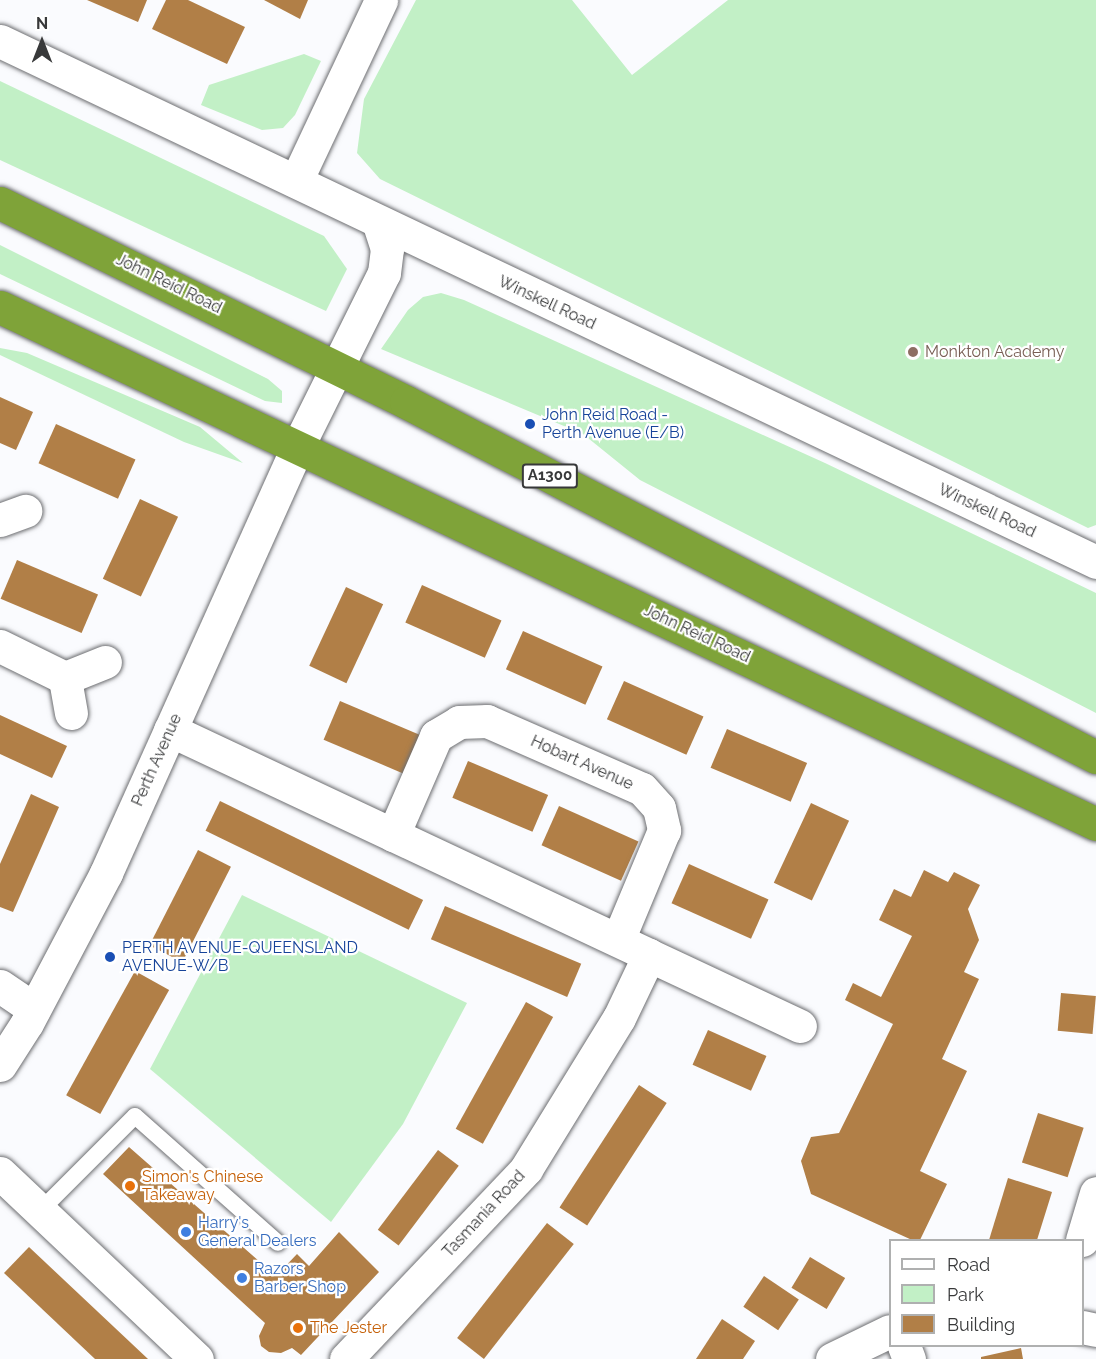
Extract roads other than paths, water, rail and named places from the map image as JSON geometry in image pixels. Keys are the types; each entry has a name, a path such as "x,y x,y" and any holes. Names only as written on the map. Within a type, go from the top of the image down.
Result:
{"highway":[{"name":"John Reid Road","path":"0,203 337,368 1096,757"},
{"name":"John Reid Road","path":"0,308 1096,824"}],"street":[{"path":"296,181 381,0"},
{"name":"Winskell Road","path":"0,41 296,181 379,224 1096,562"},
{"path":"298,447 384,273 387,249 379,224"},
{"name":"Perth Avenue","path":"0,1065 34,1009 106,873 298,447"},
{"path":"0,646 65,678 105,662"},
{"path":"65,678 71,713"},
{"name":"Hobart Avenue","path":"393,835 436,736 459,722 487,721 642,789 659,808 664,830 618,940"},
{"path":"170,730 800,1026"},
{"name":"Tasmania Road","path":"346,1359 526,1169 619,1018 649,955"},
{"path":"0,986 34,1009"},
{"path":"0,1173 197,1359"},
{"path":"1082,1239 1096,1192"},
{"path":"832,1359 889,1332"}],"lane":[{"path":"40,1211 135,1116 278,1243"}],"place":[{"name":"Monkton Academy","path":"913,352"},
{"name":"John Reid Road - Perth Avenue (E/B)","path":"530,424"},
{"name":"PERTH AVENUE-QUEENSLAND AVENUE-W/B","path":"110,957"},
{"name":"Simon's Chinese Takeaway","path":"130,1186"},
{"name":"Harry's General Dealers","path":"186,1232"},
{"name":"Razors Barber Shop","path":"242,1278"},
{"name":"The Jester","path":"298,1328"}]}
